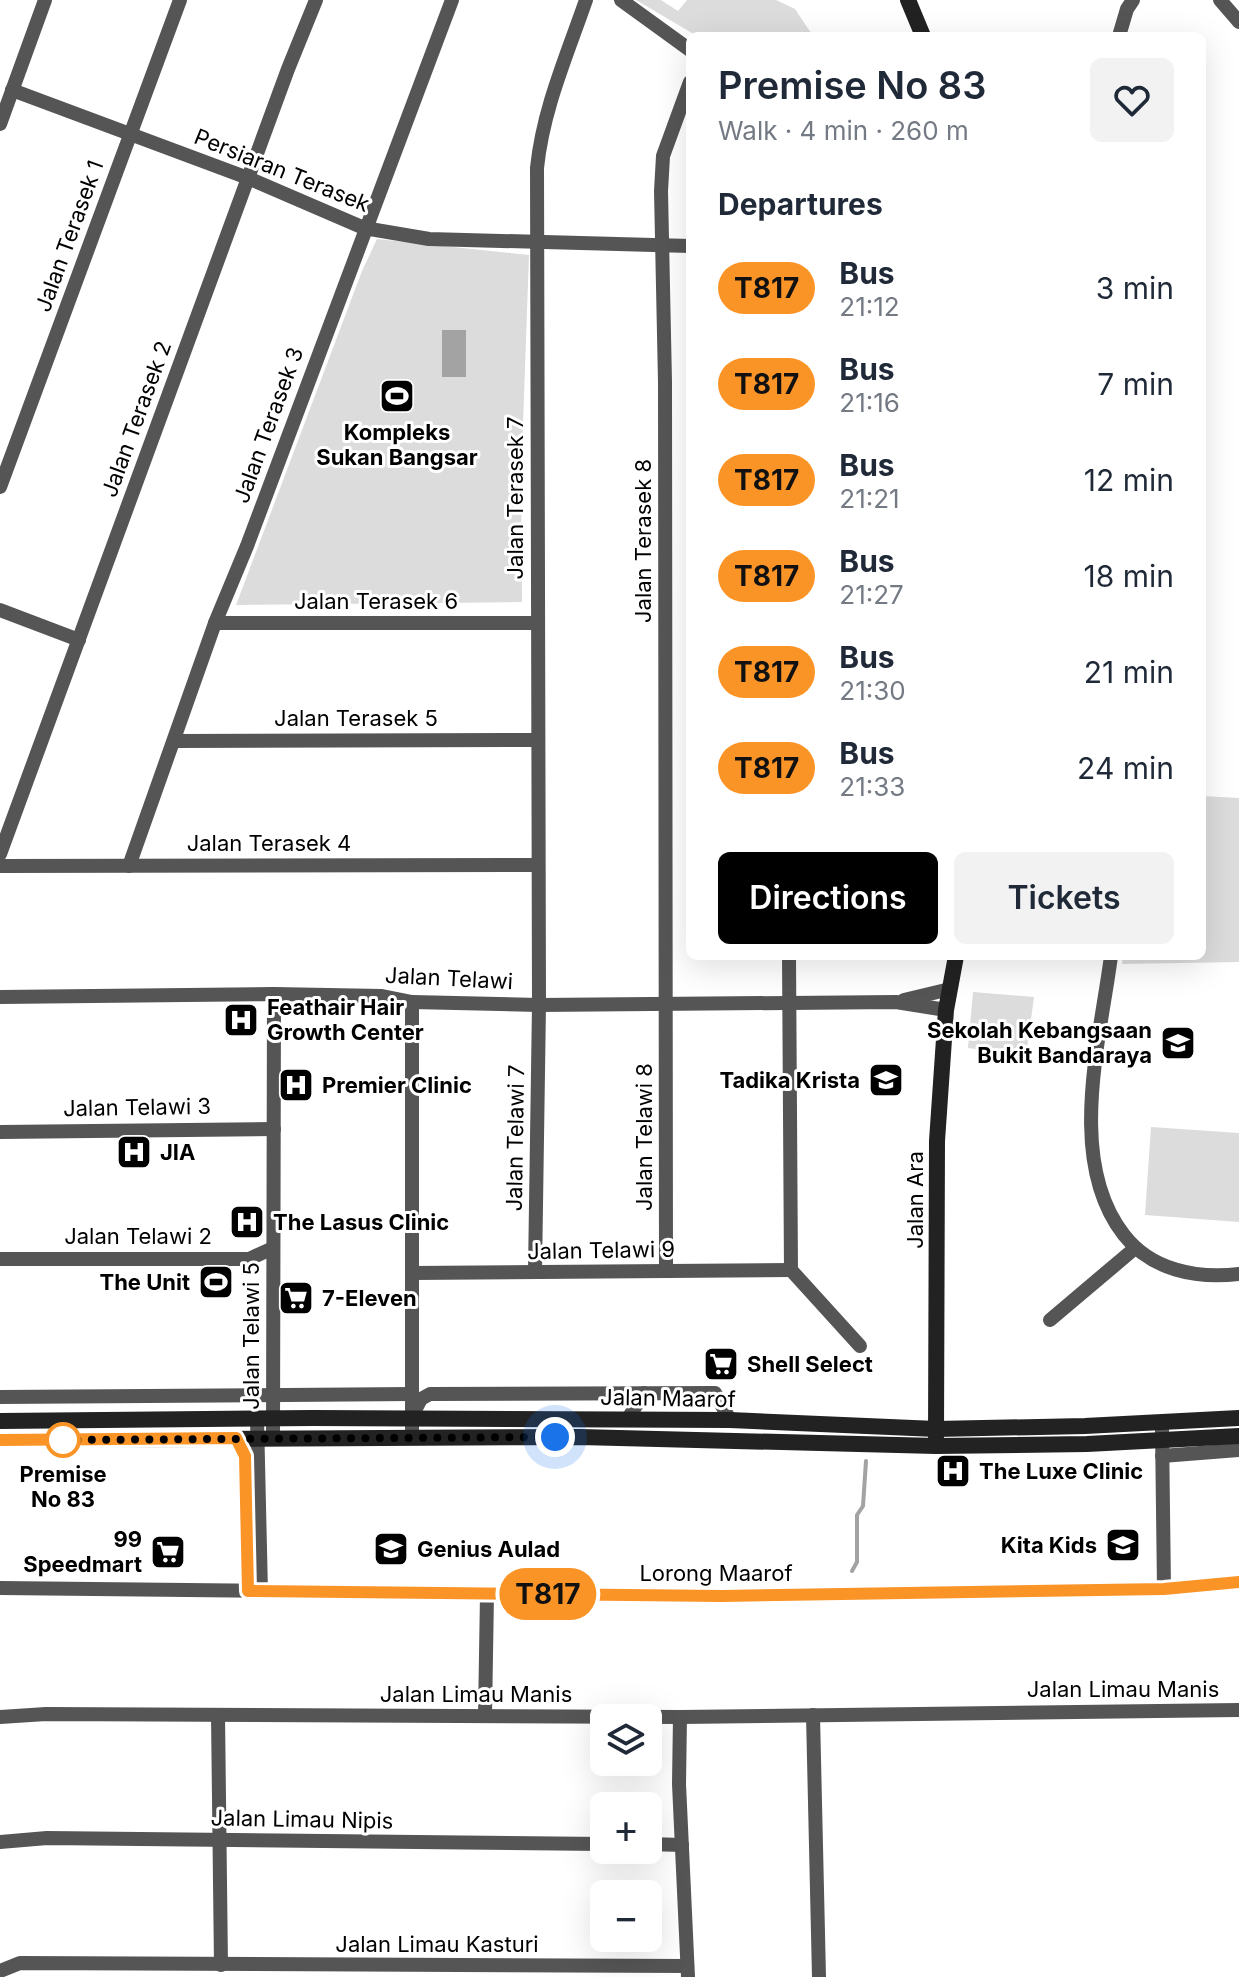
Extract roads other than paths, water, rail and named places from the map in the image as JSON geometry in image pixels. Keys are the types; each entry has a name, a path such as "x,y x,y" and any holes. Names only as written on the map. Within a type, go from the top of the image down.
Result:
{"main road":[{"path":"908,0 921,32"},
{"name":"Jalan Ara","path":"936,1437 937,1141 946,1010 955,960"},
{"name":"Jalan Maarof","path":"0,1421 412,1418 730,1420 936,1437 1162,1448 1239,1436"},
{"name":"Jalan Maarof","path":"0,1440 936,1437 1239,1418"}],"street":[{"path":"0,124 45,0"},
{"name":"Jalan Terasek 1","path":"0,487 180,0"},
{"name":"Jalan Terasek 2","path":"0,854 316,0"},
{"name":"Jalan Terasek 3","path":"129,866 215,623 247,546 452,0"},
{"name":"Jalan Terasek 7","path":"539,1005 536,242 540,139 586,0"},
{"path":"621,0 686,47"},
{"path":"1120,32 1133,0"},
{"path":"1220,0 1239,22"},
{"name":"Persiaran Terasek","path":"12,90 248,178 364,228 429,239 686,246"},
{"name":"Jalan Terasek 8","path":"666,1004 661,191 663,156 686,93"},
{"path":"0,610 79,640"},
{"name":"Jalan Terasek 6","path":"215,623 537,623"},
{"name":"Jalan Terasek 5","path":"175,741 538,740"},
{"name":"Jalan Terasek 4","path":"0,866 538,865"},
{"path":"789,960 791,1270 860,1346"},
{"path":"1110,960 1093,1085 1091,1132 1097,1181 1112,1220 1134,1249 1156,1264 1191,1274 1239,1274"},
{"name":"Jalan Telawi","path":"896,1002 950,989"},
{"name":"Jalan Telawi","path":"0,997 274,994 382,996 412,1002 539,1005 896,1002 946,1010"},
{"name":"Jalan Telawi 5","path":"254,1567 265,1419 273,1393 274,994"},
{"path":"412,1002 412,1438"},
{"name":"Jalan Telawi 8","path":"666,1004 666,1271"},
{"name":"Jalan Telawi 7","path":"535,1272 539,1005"},
{"name":"Jalan Telawi 3","path":"0,1132 274,1129"},
{"name":"Jalan Telawi 2","path":"0,1259 249,1259 273,1248"},
{"path":"1050,1320 1134,1249"},
{"name":"Jalan Telawi 9","path":"413,1273 791,1270"},
{"path":"412,1346 421,1389 430,1394"},
{"path":"627,1420 644,1393"},
{"path":"412,1418 421,1399 430,1394 715,1393 730,1420"},
{"path":"0,1397 412,1394"},
{"path":"1162,1423 1164,1589"},
{"path":"236,1438 245,1456 254,1592"},
{"name":"Jalan Maarof","path":"1162,1448 1239,1450"},
{"name":"Lorong Maarof","path":"0,1588 129,1587 254,1592 722,1596 1164,1589 1239,1582"},
{"path":"485,1716 487,1594"},
{"name":"Jalan Limau Manis","path":"0,1717 46,1714 680,1717 1239,1710"},
{"path":"218,1715 221,1965"},
{"path":"813,1715 819,1977"},
{"path":"680,1717 688,1972"},
{"name":"Jalan Limau Nipis","path":"0,1842 47,1838 590,1844"},
{"path":"662,1844 682,1845"},
{"name":"Jalan Limau Kasturi","path":"0,1971 20,1963 188,1970 221,1965 688,1972"}],"waterway":[{"path":"852,1571 857,1562 857,1515 863,1506 866,1461"}],"place":[{"name":"Kompleks Sukan Bangsar","path":"397,396"},
{"name":"Feathair Hair Growth Center","path":"241,1020"},
{"name":"Sekolah Kebangsaan Bukit Bandaraya","path":"1178,1043"},
{"name":"Tadika Krista","path":"886,1080"},
{"name":"Premier Clinic","path":"296,1085"},
{"name":"JIA","path":"134,1152"},
{"name":"The Lasus Clinic","path":"247,1222"},
{"name":"The Unit","path":"216,1282"},
{"name":"7-Eleven","path":"296,1298"},
{"name":"Shell Select","path":"721,1364"},
{"name":"Premise No 83","path":"63,1440"},
{"name":"The Luxe Clinic","path":"953,1471"},
{"name":"Kita Kids","path":"1123,1545"},
{"name":"Genius Aulad","path":"391,1549"},
{"name":"99 Speedmart","path":"168,1552"}]}
